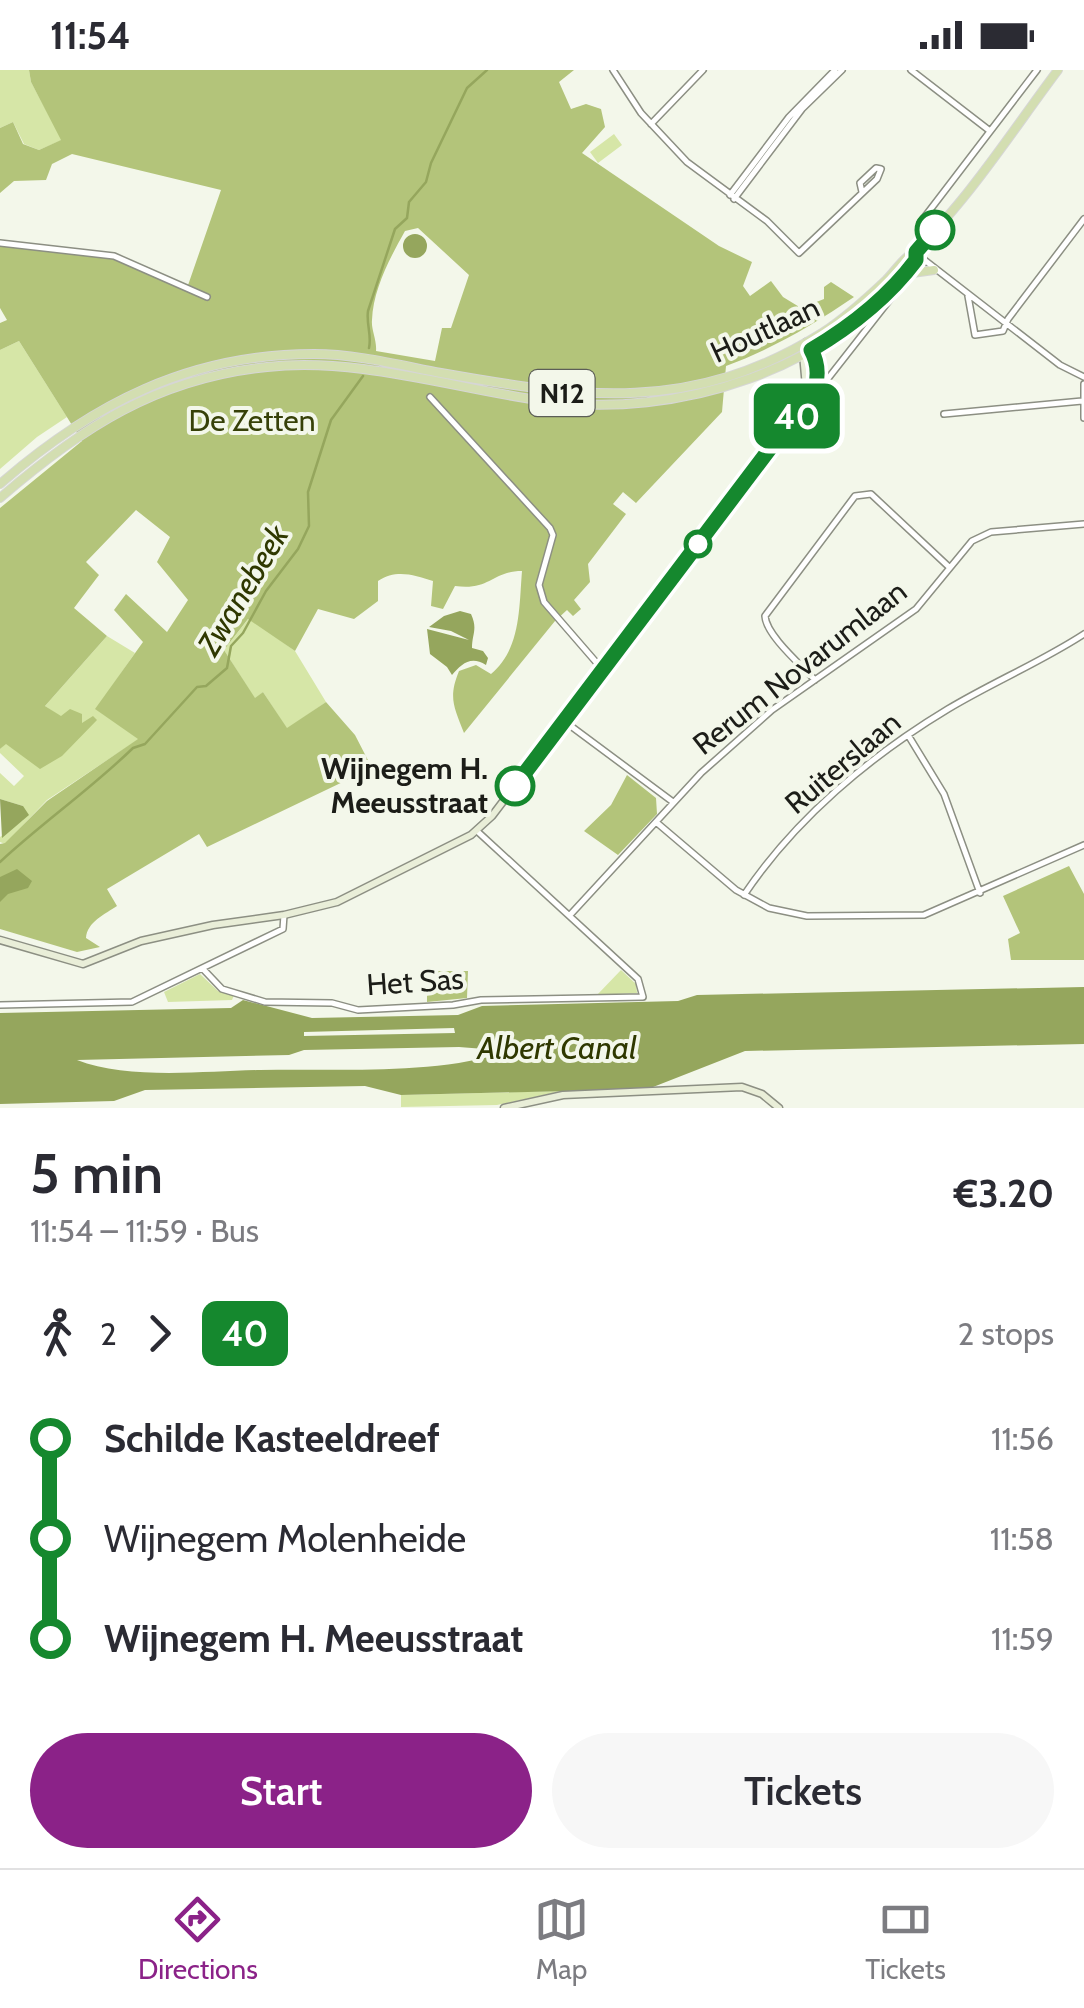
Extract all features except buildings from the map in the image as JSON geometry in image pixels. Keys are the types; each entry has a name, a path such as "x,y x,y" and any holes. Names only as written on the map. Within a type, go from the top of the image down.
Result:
{"main road":[{"name":"N12","path":"919,249 1058,70"},
{"name":"Houtlaan","path":"0,498 64,444 118,412 172,388 232,372 288,365 338,366 546,401 606,405 659,402 713,390 763,373 856,319 906,274 919,249"},
{"name":"Houtlaan","path":"0,484 58,436 104,407 168,378 248,359 338,355 522,388 607,395 658,392 697,384 805,348 919,249"},
{"path":"906,274 934,270"},
{"path":"793,418 807,380 805,348"},
{"path":"0,940 78,964 141,940 284,915 340,900 477,831 808,402 817,362 805,348"},
{"path":"807,380 816,380"},
{"path":"504,1108 563,1095 742,1087 762,1094 779,1108"}],"street":[{"path":"613,70 650,124 687,162 767,221 798,253 877,179 881,169 867,174 860,183 862,192"},
{"path":"650,124 703,70"},
{"path":"732,197 801,107 839,70"},
{"path":"911,70 990,131"},
{"path":"920,223 1038,70"},
{"path":"968,296 975,335 1003,331 1084,218"},
{"path":"0,244 114,256 207,297"},
{"path":"919,249 934,270 1084,380 1084,418"},
{"path":"816,380 826,381 894,293"},
{"path":"430,398 550,528 553,535 539,585 544,602 602,669"},
{"path":"944,414 1082,401"},
{"path":"815,680 766,624 765,616 855,496 871,494 950,568"},
{"name":"Rerum Novarumlaan","path":"569,916 672,804 757,722 916,609 972,541 991,532 1084,524"},
{"name":"Ruiterslaan","path":"744,895 798,828 908,735 1084,634"},
{"path":"564,721 672,804"},
{"path":"908,735 944,794 980,893"},
{"path":"658,820 713,874 744,895 768,908 808,916 909,917 940,911 1084,845"},
{"path":"477,831 569,916"},
{"path":"0,1005 132,1002 284,928 284,915"},
{"name":"Het Sas","path":"203,968 222,990 265,1002 332,1003 358,1010 482,1000 643,997 638,979 569,916"}],"shaded area":[{"path":"0,70 29,70 31,82 62,140 39,150 24,144 13,122 0,128"},
{"path":"614,134 622,145 598,163 590,152"},
{"path":"19,341 67,417 0,469 0,350"},
{"path":"249,618 295,651 326,702 287,729 263,692 255,699 224,650"},
{"path":"107,636 135,653 96,709 139,739 47,800 5,844 0,842 0,837 23,820 23,806 0,799 0,773 14,786 24,776 0,749 5,744 82,724 45,706"},
{"path":"621,970 636,984 637,993 597,995"},
{"path":"200,974 218,991 234,995 232,1000 168,1002 164,992"},
{"path":"562,1091 497,1105 401,1107 401,1095"}],"green space":[{"name":"De Zetten","path":"29,70 574,70 559,82 571,109 586,104 601,109 605,127 582,153 719,246 752,262 743,286 750,296 771,281 783,297 801,308 824,299 824,287 831,282 854,297 792,336 726,366 722,412 636,503 623,492 613,504 626,514 588,564 590,582 574,600 581,609 573,616 567,610 555,621 464,733 454,702 459,671 476,665 491,674 508,653 517,627 522,571 476,586 455,586 443,609 431,606 433,581 405,574 385,577 378,581 378,601 354,619 318,609 295,651 248,619 224,650 255,698 263,692 287,728 326,702 355,735 372,768 207,847 199,834 107,889 117,906 93,923 86,938 100,947 77,952 0,929 0,844 47,801 138,739 95,709 143,642 114,610 126,594 167,632 188,600 157,562 170,537 136,510 86,562 99,575 74,608 107,636 45,706 61,716 70,709 82,714 82,723 93,716 97,720 62,756 40,769 6,744 0,749 0,508 82,441 19,341 0,350 0,323 7,320 0,308 0,246 114,259 186,291 221,190 72,154 52,164 46,180 14,181 0,193 0,128 13,122 23,144 39,150 61,140 31,82","holes":["418,228 469,275 451,328 442,328 435,361 376,351 373,308 379,285 405,231"]},
{"path":"627,775 656,798 657,814 618,855 584,831 611,805"},
{"path":"1069,866 1084,894 1084,960 1011,960 1008,939 1020,933 1003,896"},
{"path":"427,971 468,971 467,998 427,1002"}],"water":[{"path":"415,234 427,246 415,258 403,246"},
{"path":"460,611 471,614 473,619 472,648 483,651 488,658 486,665 471,661 452,675 430,654 427,629 469,640 429,627"},
{"path":"0,799 23,806 29,815 2,838"},
{"path":"17,869 32,881 28,888 8,894 0,902 0,877"},
{"name":"Albert Canal","path":"1084,987 1084,1044 745,1051 648,1089 401,1095 365,1086 145,1090 114,1101 0,1104 0,1013 231,1008 243,1000 312,1018 458,1015 482,1006 678,1001 697,995","holes":["454,1028 455,1033 304,1036 304,1032","459,1047 510,1051 450,1064 387,1069 167,1073 119,1070 77,1060"]}],"waterway":[{"name":"Zwanebeek","path":"369,348 368,311 395,229 407,218 409,202 426,182 431,163 467,88 487,70"},
{"name":"Zwanebeek","path":"0,862 133,748 145,744 197,687 206,686 227,668 231,646 298,549 309,526 308,492 331,420 363,376"}],"bus line":[{"name":"40","path":"515,786 808,402 818,366 811,350 856,319 906,274 916,260 916,252 935,230"}],"place":[{"name":"Wijnegem H. Meeusstraat","path":"515,786"}]}
